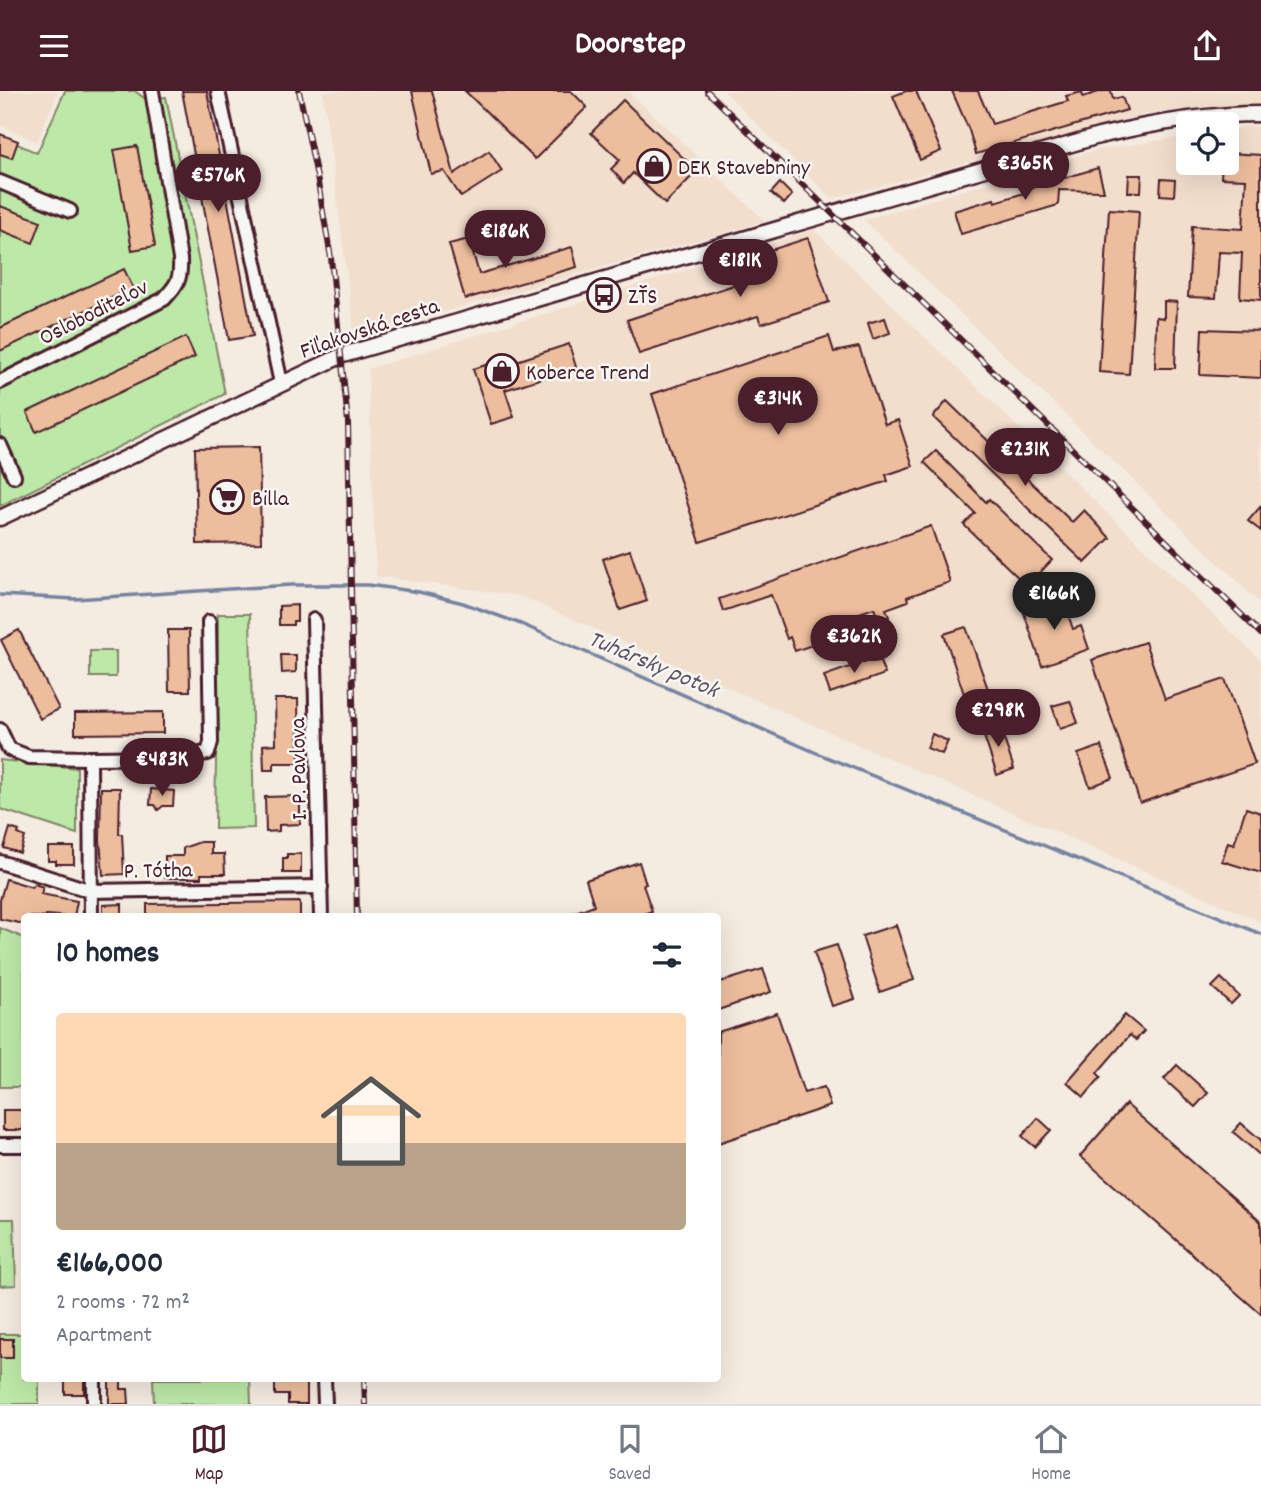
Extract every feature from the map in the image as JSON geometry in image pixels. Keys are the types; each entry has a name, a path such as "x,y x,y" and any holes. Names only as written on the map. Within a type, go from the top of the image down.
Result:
{"street":[{"name":"Osloboditeľov","path":"0,382 164,299 177,284 180,259 152,91"},
{"path":"218,91 281,383"},
{"name":"Fiľakovská cesta","path":"0,518 343,355 1099,136 1151,123 1261,114"},
{"path":"0,182 70,211"},
{"path":"0,445 14,477"},
{"name":"I. P. Pavlova","path":"314,620 321,913"},
{"path":"0,730 9,749 29,757 176,757 208,753 211,743 209,622"},
{"path":"90,758 91,913"},
{"name":"P. Tótha","path":"0,862 91,891 321,887"},
{"path":"0,1145 21,1145"},
{"path":"94,1382 94,1404"},
{"path":"324,1382 325,1404"}],"shaded area":[{"path":"0,91 58,91 37,142 0,125"},
{"path":"323,91 628,91 765,221 355,337"},
{"path":"724,91 1261,91 1261,106 1207,106 1148,114 832,199"},
{"path":"1261,127 1261,604 864,220 1097,150 1176,138 1176,175 1239,175 1239,128"},
{"path":"814,230 1261,661 1261,922 520,596 376,576 368,369"}],"green space":[{"path":"65,91 135,91 144,98 166,97 225,394 0,506 0,136 37,153"},
{"path":"218,614 250,614 254,828 215,829"},
{"path":"90,651 116,651 116,677 90,677"},
{"path":"0,760 77,768 77,834 0,809"},
{"path":"0,928 21,937 21,1087 0,1087"},
{"path":"0,1219 14,1219 16,1285 0,1286"},
{"path":"0,1334 21,1334 21,1382 39,1382 39,1404 0,1404"},
{"path":"153,1382 250,1382 251,1404 154,1404"}],"building":[{"path":"182,91 207,91 253,336 229,340"},
{"path":"412,91 432,91 454,174 489,151 502,171 461,197 444,171 431,174"},
{"path":"465,91 571,91 587,107 535,159"},
{"path":"906,91 916,91 941,151 920,160 893,96"},
{"path":"952,91 978,91 992,124 1068,101 1066,96 1082,92 1083,97 1111,91 1113,99 1122,97 1127,110 976,154"},
{"path":"623,100 697,171 665,204 633,173 624,183 611,169 620,160 591,133"},
{"path":"0,134 18,141 12,158 0,154"},
{"path":"137,146 155,246 132,250 114,150"},
{"path":"1239,154 1261,155 1261,300 1240,298 1242,253 1219,252 1216,298 1188,297 1192,226 1243,229 1246,179 1221,178 1221,175 1239,175"},
{"path":"1098,168 1104,191 1059,190 1058,205 961,234 954,211 994,199 995,202 1024,193 1023,190"},
{"path":"1129,175 1142,175 1141,192 1128,192"},
{"path":"1161,179 1175,180 1174,196 1160,195"},
{"path":"780,183 792,195 784,204 771,193"},
{"path":"0,206 41,221 33,243 0,230"},
{"path":"1109,209 1139,211 1129,374 1099,372"},
{"path":"808,238 829,302 761,324 758,316 639,354 627,320 746,281 740,260"},
{"path":"469,239 479,274 572,247 577,267 465,299 449,244"},
{"path":"124,269 133,288 0,351 0,328"},
{"path":"1164,301 1177,302 1175,368 1155,368 1156,317 1164,318"},
{"path":"885,318 890,333 873,339 868,323"},
{"path":"1202,329 1261,331 1261,378 1200,375"},
{"path":"829,336 834,352 859,347 885,424 898,420 913,466 886,475 888,481 700,542 652,394"},
{"path":"186,337 195,357 36,432 27,412"},
{"path":"569,344 576,367 505,390 514,417 491,424 473,369 496,362 498,367"},
{"path":"947,401 1072,522 1084,510 1110,538 1085,563 933,417"},
{"path":"259,447 261,543 197,544 195,448"},
{"path":"936,451 986,502 989,499 1052,560 1027,586 964,525 975,513 924,462"},
{"path":"1261,506 1261,531 1248,521"},
{"path":"931,526 950,582 907,597 908,601 886,609 889,617 879,621 874,608 813,629 818,643 795,651 790,637 787,639 771,595 723,611 719,599"},
{"path":"630,550 647,601 620,610 603,559"},
{"path":"1062,597 1073,629 1081,626 1089,649 1042,666 1023,610"},
{"path":"297,605 297,621 293,621 293,625 279,625 279,606"},
{"path":"966,627 989,692 966,700 944,634"},
{"path":"19,630 59,709 40,719 1,640"},
{"path":"168,630 189,630 190,691 169,691"},
{"path":"1145,642 1165,699 1225,679 1255,764 1140,803 1092,660"},
{"path":"281,655 296,655 296,672 282,673"},
{"path":"878,657 885,674 830,693 824,676"},
{"path":"275,699 298,699 299,763 274,763 274,770 264,770 263,745 276,744"},
{"path":"1070,701 1078,723 1060,729 1052,706"},
{"path":"163,712 163,733 75,734 75,713"},
{"path":"999,724 1014,769 997,775 982,730"},
{"path":"932,734 948,741 942,754 927,748"},
{"path":"1101,746 1113,778 1090,787 1078,754"},
{"path":"101,788 120,788 119,834 122,834 124,874 103,875 100,840"},
{"path":"151,789 174,791 173,806 163,806 158,810 155,805 150,805"},
{"path":"300,796 300,824 279,825 279,831 266,832 265,797"},
{"path":"1246,808 1261,813 1261,873 1222,861 1228,842 1234,844"},
{"path":"10,828 25,837 20,853 4,848"},
{"path":"200,842 211,842 211,854 224,854 225,874 201,874 201,878 165,878 165,856 183,856 183,848"},
{"path":"48,847 74,847 74,864 48,861"},
{"path":"287,854 301,854 301,873 283,873 283,858 287,858"},
{"path":"639,862 652,911 573,913 594,905 586,880"},
{"path":"6,879 32,887 34,884 43,887 41,894 77,901 75,913 21,913 21,923 0,919 0,900"},
{"path":"300,902 300,913 147,913 147,904"},
{"path":"122,904 122,913 103,913 103,905"},
{"path":"896,925 914,980 880,992 862,936"},
{"path":"837,945 855,999 832,1006 814,952"},
{"path":"763,969 771,992 721,1009 721,982"},
{"path":"1221,978 1239,996 1231,1004 1212,987"},
{"path":"777,1013 804,1093 824,1087 830,1106 721,1142 721,1031"},
{"path":"1125,1015 1144,1031 1136,1040 1130,1035 1097,1073 1101,1077 1084,1097 1067,1082"},
{"path":"1177,1065 1208,1093 1195,1107 1164,1079"},
{"path":"1126,1104 1261,1222 1261,1314 1080,1156"},
{"path":"3,1110 21,1110 21,1130 3,1130"},
{"path":"1038,1118 1051,1130 1035,1147 1022,1136"},
{"path":"1241,1123 1261,1140 1261,1156 1233,1132"},
{"path":"0,1339 13,1339 13,1358 0,1358"},
{"path":"65,1382 84,1382 84,1394 65,1394"},
{"path":"109,1382 121,1382 121,1389 128,1389 129,1404 109,1404"},
{"path":"275,1382 307,1382 307,1404 288,1404 288,1395 275,1395"}],"waterway":[{"name":"Tuhársky potok","path":"0,595 75,599 291,585 368,585 419,592 463,603 521,624 819,754 1261,934"}],"railway":[{"path":"299,91 331,258 348,422 357,913"},
{"path":"707,91 1261,634"},
{"path":"364,1382 365,1404"}],"place":[{"name":"DEK Stavebniny","path":"654,166"},
{"name":"ZŤS","path":"604,295"},
{"name":"Koberce Trend","path":"502,371"},
{"name":"Billa","path":"227,497"}]}
